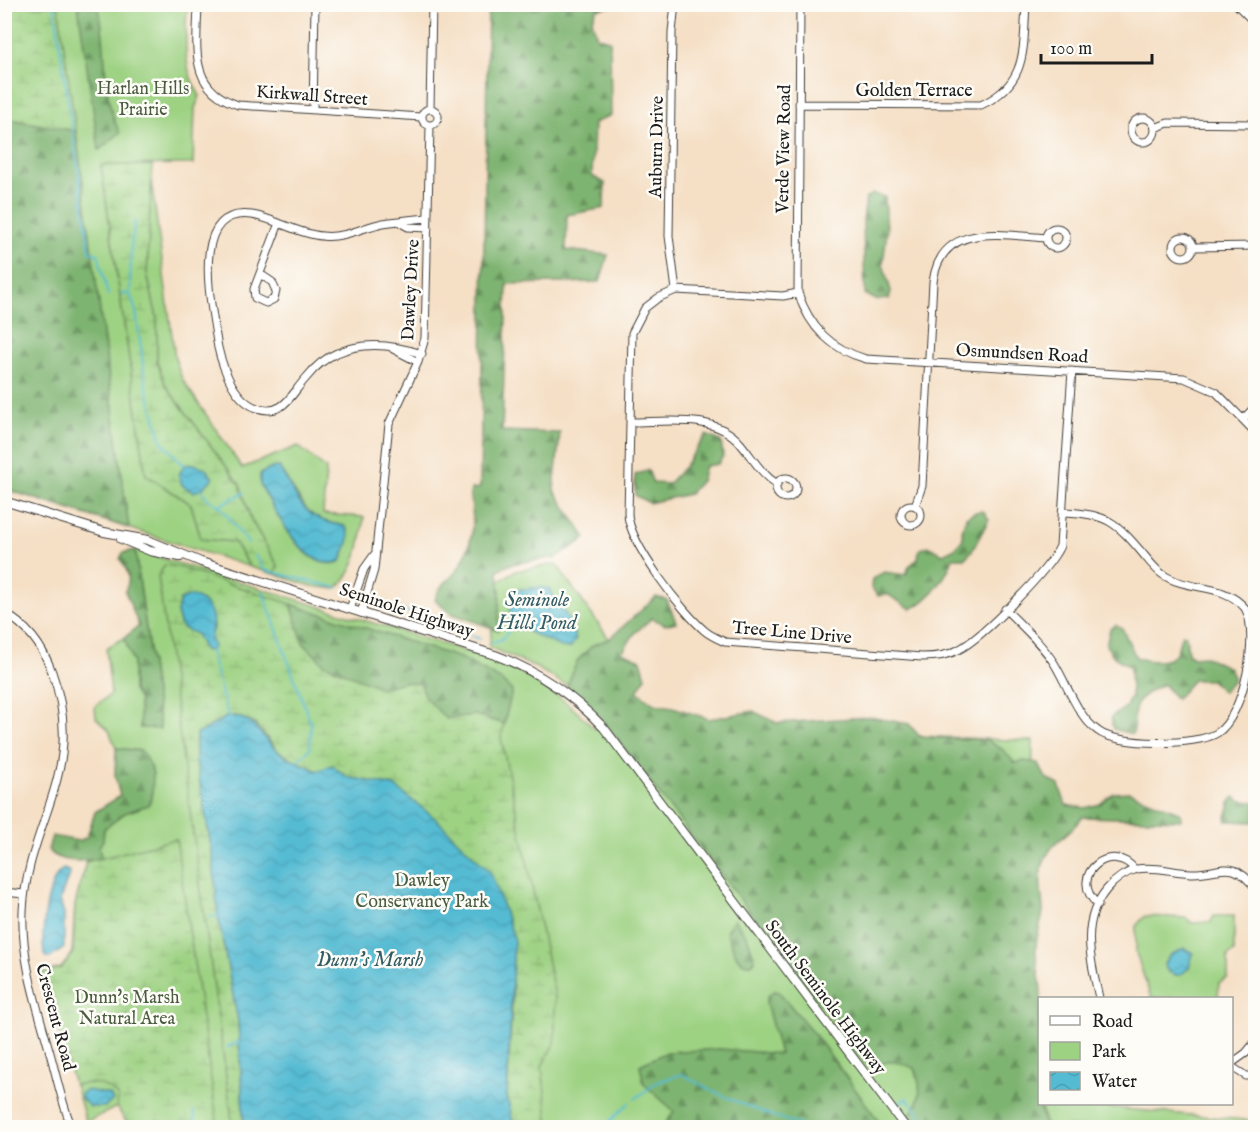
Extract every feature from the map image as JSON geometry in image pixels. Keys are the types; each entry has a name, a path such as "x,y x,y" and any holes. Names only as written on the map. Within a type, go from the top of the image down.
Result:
{"street":[{"name":"Kirkwall Street","path":"198,4 197,57 200,71 207,86 218,97 238,105 422,117"},
{"path":"313,110 315,4"},
{"path":"430,109 432,4"},
{"name":"Auburn Drive","path":"675,4 669,236 676,290"},
{"name":"Verde View Road","path":"798,293 800,4"},
{"name":"Golden Terrace","path":"799,104 981,105 998,97 1009,88 1017,76 1023,57 1026,4"},
{"path":"1236,4 1256,24"},
{"path":"430,109 435,111 438,119 430,126 424,123 422,117 423,112 430,109"},
{"path":"1155,128 1168,123 1256,124"},
{"name":"Dawley Drive","path":"361,613 374,570 389,424 422,354 426,324 430,126"},
{"path":"422,354 366,345 336,353 312,371 291,400 280,408 262,410 244,401 229,377 216,338 208,248 218,228 240,215 257,216 309,234 331,237 382,224 428,218"},
{"path":"260,274 279,223"},
{"path":"401,223 408,227 428,228"},
{"path":"915,506 922,486 935,271 951,246 974,236 1046,237"},
{"path":"1193,247 1256,246"},
{"path":"676,290 783,296 798,293"},
{"name":"Tree Line Drive","path":"676,290 651,302 635,325 631,343 628,514 631,531 642,552 693,620 710,635 725,642 935,657 961,649 1005,609 1056,554 1063,536 1072,371"},
{"name":"Osmundsen Road","path":"798,293 813,326 838,348 866,359 1184,378 1216,392 1256,433"},
{"path":"391,348 418,362"},
{"path":"1244,419 1256,406"},
{"path":"630,422 697,423 718,426 732,435 768,478 777,484"},
{"name":"Seminole Highway","path":"4,501 104,532 150,551 201,562 515,662 536,672 570,695 604,728 723,885"},
{"path":"1005,609 1044,650 1086,719 1104,736 1127,741 1202,739 1217,733 1231,720 1239,703 1254,643 1253,627 1244,608 1224,592 1178,582 1160,573 1113,521 1096,514 1065,512"},
{"name":"Dawley Drive","path":"350,609 364,569 374,555"},
{"name":"Crescent Road","path":"4,613 31,634 42,650 54,679 63,724 61,768 24,894 22,929 27,971 72,1128"},
{"path":"1098,905 1087,894 1085,885 1087,876 1100,862 1119,858 1128,861 1135,870"},
{"path":"1099,997 1089,937 1098,905 1113,883 1135,870 1160,868 1193,873 1228,868 1241,873 1255,887"},
{"name":"South Seminole Highway","path":"723,885 906,1128"},
{"path":"4,892 24,894"},
{"path":"1233,1064 1256,1041"},
{"path":"1233,1066 1246,1076 1256,1076"}],"green space":[{"name":"Harlan Hills Prairie","path":"4,5 187,5 187,63 200,96 195,108 193,164 101,165 146,475 191,504 201,539 234,542 250,567 5,489"},
{"path":"4,5 58,5 76,131 5,118"},
{"path":"78,5 98,5 109,102 120,133 99,150"},
{"path":"488,5 618,5 597,9 592,20 597,37 610,40 611,115 594,123 592,176 605,183 604,208 567,215 566,250 608,255 600,282 507,284 502,431 560,433 554,490 586,538 554,559 511,564 498,570 500,593 498,630 450,613 435,600 441,588 454,574 465,556 471,536 473,516 471,489 480,488"},
{"path":"4,118 76,131 129,528 5,489"},
{"path":"101,165 152,165 147,274 157,318 157,362 166,386 240,485 251,520 278,566 274,574 250,567 234,542 201,539 191,504 146,475"},
{"path":"151,178 175,358 182,379 242,468 298,446 326,469 323,514 364,517 357,556 349,574 336,589 311,586 274,574 278,566 251,520 240,485 166,386 157,362 157,318 147,274","holes":["279,467 310,516 326,523 345,526 345,551 341,561 328,564 315,559 303,550 282,523 260,484"]},
{"path":"873,194 885,197 887,232 883,264 891,291 889,299 876,300 865,294 863,220 866,198"},
{"path":"706,435 721,441 723,456 718,464 705,466 701,481 689,494 649,503 635,495 635,475 648,470 653,483 668,484 684,467"},
{"path":"983,511 989,519 972,551 965,558 953,558 947,573 937,587 918,605 911,609 887,594 878,596 871,588 872,579 884,572 906,575 909,566 918,559 919,550 928,546 943,554 955,548 963,539 962,531 966,517"},
{"name":"Dawley Conservancy Park","path":"135,550 491,659 547,688 595,729 604,722 1033,741 1026,1127 130,1128 117,1107 86,1122 42,973 61,968 72,954 75,905 86,862 101,858 99,846 103,840 104,829 125,813 148,805 142,751 116,748 109,730 96,718 95,706 111,694 106,648 124,638 133,662 133,690 139,700 140,728 160,728"},
{"path":"135,550 160,729 140,728 139,700 133,690 133,662 124,638 139,626 125,591 128,574 120,559 123,553"},
{"path":"556,564 609,639 594,647 583,657 567,686 537,668 489,647 492,629 498,630 499,581 515,571","holes":["541,587 537,635 514,625 511,603 516,590"]},
{"path":"165,565 178,567 291,604 303,643 324,664 381,688 405,682 421,684 424,696 446,719 475,715 504,724 501,738 555,996 555,1042 542,1066 549,1127 514,1127 507,1097 513,985 394,786 347,777 332,766 317,771 279,752 255,724 237,716 228,716 196,735 196,760 213,858 218,916 238,1021 244,1127 233,1127 158,576","holes":["180,600 214,626 204,650 196,633 181,627 177,612"]},
{"path":"656,597 667,600 676,622 665,625 652,618 635,633 622,652 641,660 646,677 637,691 654,704 673,707 709,719 753,711 777,723 869,717 909,724 920,737 987,740 1002,749 1015,763 1024,761 1038,763 1046,778 1059,785 1066,805 1085,808 1100,804 1113,793 1129,792 1181,813 1181,820 1082,817 1052,848 1043,864 1041,879 1043,911 1036,953 1041,991 1041,997 1038,997 1038,1105 1040,1105 1046,1127 920,1127 908,1117 916,1105 919,1094 915,1069 892,1062 870,1068 604,722 567,686 577,661 593,645 609,639"},
{"path":"291,604 460,658 501,680 512,691 504,724 475,715 446,719 405,682 381,689 324,664 303,643"},
{"path":"1116,625 1122,628 1136,657 1163,661 1173,657 1182,634 1186,635 1188,654 1193,657 1205,656 1229,668 1234,679 1223,692 1211,680 1193,680 1176,699 1163,684 1139,701 1136,706 1132,734 1113,729 1111,717 1126,707 1131,695 1130,667 1114,657 1106,645 1110,629"},
{"path":"116,748 142,751 153,773 152,798 148,805 125,813 104,829 103,840 99,847 101,858 73,861 53,855 48,850 52,836 79,841 87,837 95,812 120,796 115,776"},
{"path":"1235,797 1241,801 1255,802 1255,822 1227,821 1231,800"},
{"name":"Dunn's Marsh Natural Area","path":"176,839 218,1127 130,1127 117,1107 118,1097 114,1092 92,1083 74,1085 42,973 61,968 73,954 75,905 86,862"},
{"path":"1145,916 1187,918 1192,923 1211,922 1214,916 1234,916 1234,952 1228,956 1228,978 1219,983 1218,997 1151,997 1136,953 1136,926"},
{"path":"734,919 748,938 755,960 752,964 742,962 732,947 726,931"},
{"path":"774,991 779,992 816,1036 883,1127 663,1127 674,1111 644,1084 640,1065 667,1052 720,1049 780,1054 766,1003 768,996"},
{"path":"1040,1105 1083,1105 1255,1121 1255,1127 1046,1127"}],"water":[{"path":"194,464 205,468 213,478 202,489 193,492 182,485 179,475 184,465"},
{"path":"279,467 298,499 311,513 319,519 345,526 348,530 349,539 341,561 328,563 315,559 303,550 282,523 260,484 260,474"},
{"name":"Seminole Hills Pond","path":"541,587 549,589 568,618 576,639 570,648 561,647 514,625 510,608 516,590"},
{"path":"191,596 204,603 211,612 213,624 210,639 214,646 210,651 204,650 196,634 181,627 177,612 180,600"},
{"name":"Dunn's Marsh","path":"228,716 251,723 279,752 317,771 332,765 347,777 394,786 435,818 491,873 514,938 507,1097 514,1127 244,1127 238,1021 218,916 213,858 196,760 196,735"},
{"path":"64,869 70,872 60,900 64,914 64,948 50,958 46,958 43,939 49,896 58,874"},
{"path":"1184,948 1193,953 1189,968 1180,975 1174,974 1166,969 1164,964 1170,955"},
{"path":"88,1090 110,1095 113,1100 105,1107 90,1107 81,1098 82,1092"}],"waterway":[{"path":"54,4 90,252 98,254 108,295"},
{"path":"130,293 131,247 135,221"},
{"path":"122,294 130,293 136,312 146,386 162,442 186,467"},
{"path":"201,489 208,499 220,506 248,543"},
{"path":"220,505 244,493"},
{"path":"255,555 264,570 338,588"},
{"path":"263,592 311,724 310,749 298,760"},
{"path":"381,602 480,639"},
{"path":"491,643 502,639 514,625"},
{"path":"210,651 228,716"},
{"path":"208,917 218,916"},
{"path":"227,1047 239,1042"},
{"path":"635,1099 657,1082 682,1074 744,1105 810,1128"},
{"path":"900,1103 906,1098 918,1111 926,1128"},
{"path":"603,1128 629,1103"},
{"path":"194,1111 196,1128"}]}
